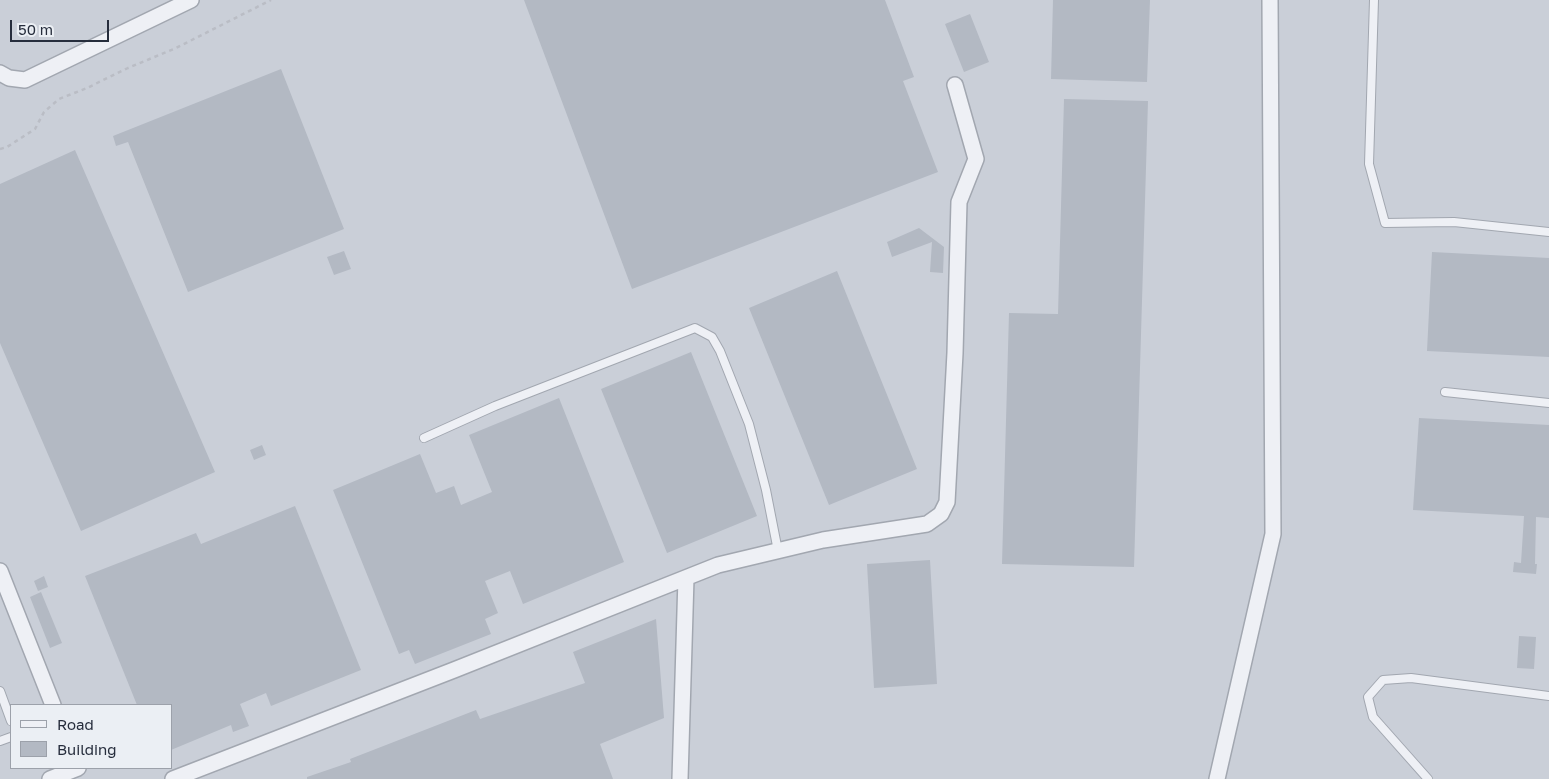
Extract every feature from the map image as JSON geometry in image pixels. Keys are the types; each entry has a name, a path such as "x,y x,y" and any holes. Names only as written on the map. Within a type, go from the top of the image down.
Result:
{"street":[{"path":"0,73 9,78 25,80 192,0"},
{"path":"1217,779 1273,534 1270,0"},
{"path":"172,779 718,565 823,540 927,524 941,514 947,502 955,353 960,202 976,159 955,85"},
{"path":"0,571 53,704"},
{"path":"680,779 686,578"},
{"path":"50,779 75,769"}],"lane":[{"path":"1374,0 1369,164 1385,223 1454,222 1549,232"},
{"path":"424,438 495,406 695,328 712,336 720,351 749,424 766,490 778,551"},
{"path":"1445,392 1549,403"},
{"path":"1428,779 1373,717 1368,697 1383,680 1411,678 1549,696"},
{"path":"0,691 10,718"}],"path":[{"path":"0,149 7,147 35,129 44,112 58,99 176,48 271,0"}],"shaded area":[{"path":"0,0 1549,0 1549,779 0,779"}],"building":[{"path":"524,0 885,0 914,77 903,81 938,172 632,289"},
{"path":"1053,0 1150,0 1147,82 1051,79"},
{"path":"970,14 989,62 964,72 945,24"},
{"path":"281,69 344,229 188,292 128,142 116,146 113,136"},
{"path":"1064,99 1148,101 1134,567 1002,564 1009,313 1058,314"},
{"path":"75,150 215,472 81,531 0,343 0,184"},
{"path":"919,228 944,247 943,273 930,272 932,242 892,257 887,242"},
{"path":"344,251 351,269 334,275 327,257"},
{"path":"1432,252 1549,258 1549,357 1427,351"},
{"path":"837,271 917,469 829,505 749,308"},
{"path":"691,352 757,516 667,553 601,389"},
{"path":"559,398 624,562 523,604 510,571 485,581 498,613 485,619 491,634 415,664 409,650 399,654 333,490 420,454 436,493 454,486 461,505 492,492 469,435"},
{"path":"1419,418 1549,425 1549,518 1536,517 1536,574 1513,572 1514,562 1521,563 1524,516 1413,510"},
{"path":"262,445 266,455 254,460 250,450"},
{"path":"295,506 361,670 271,706 266,693 240,704 249,726 233,732 231,725 172,750 172,704 137,704 85,576 196,533 201,544"},
{"path":"930,560 937,684 874,688 867,564"},
{"path":"44,576 48,587 38,591 34,581"},
{"path":"41,592 62,643 50,648 30,597"},
{"path":"656,619 664,718 600,744 613,779 307,779 307,777 351,762 350,759 476,710 480,719 585,683 573,652"},
{"path":"1519,636 1536,637 1534,669 1517,668"}]}
